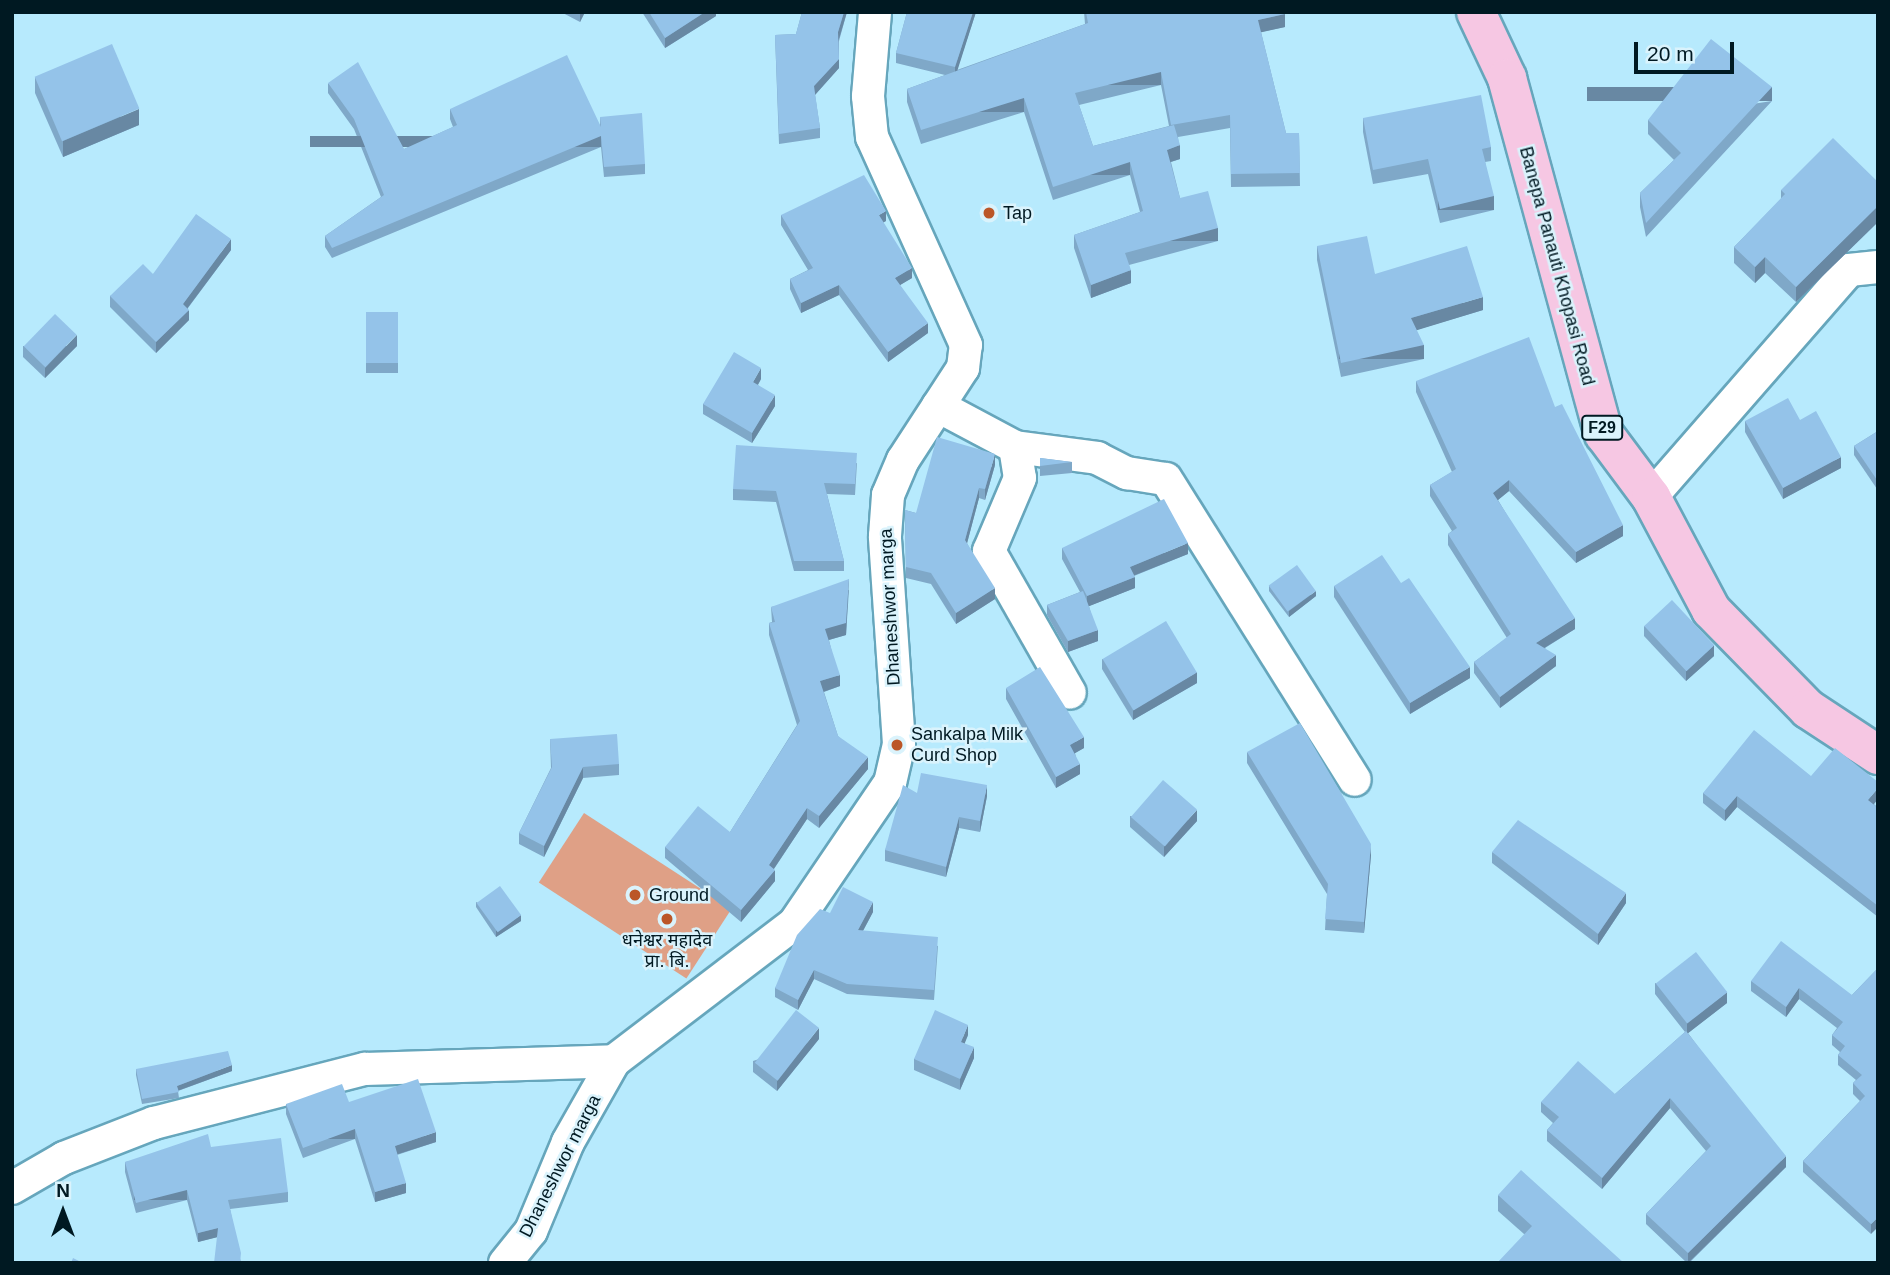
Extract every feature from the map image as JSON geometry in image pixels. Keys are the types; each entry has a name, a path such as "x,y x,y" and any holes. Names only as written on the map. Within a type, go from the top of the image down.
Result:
{"main road":[{"name":"Banepa Panauti Khopasi Road","path":"1476,12 1507,78 1604,435 1651,497 1711,610 1808,709 1878,755"}],"street":[{"name":"Dhaneshwor marga","path":"505,1263 531,1231 568,1142 614,1061 794,924 890,783 899,744 885,536 888,495 938,405 963,368 965,345 872,137 868,96 875,12"},
{"path":"1651,497 1849,270 1878,267"},
{"path":"938,405 1015,447 1097,458 1127,473 1166,479 1356,780"},
{"path":"1015,447 1020,478 989,551 1070,693"},
{"path":"12,1188 64,1158 154,1123 365,1069 614,1061"}],"shaded area":[{"name":"Ground","path":"584,813 732,909 686,978 539,883"}],"building":[{"path":"649,12 705,12 665,38"},
{"path":"802,12 844,12 838,32 839,59 814,86 820,128 779,134 775,35 796,34"},
{"path":"907,12 973,12 955,67 896,53"},
{"path":"1086,12 1284,12 1285,14 1258,20 1286,133 1299,133 1300,173 1231,174 1230,115 1171,125 1161,72 1075,93 1093,146 1174,125 1180,145 1167,150 1180,198 1208,191 1218,228 1125,253 1131,270 1091,285 1074,235 1143,211 1130,162 1053,187 1024,98 921,130 907,89 1088,23"},
{"path":"1711,39 1772,87 1646,223 1640,193 1681,153 1648,120"},
{"path":"112,44 139,108 62,141 35,77"},
{"path":"567,55 601,127 600,117 642,113 645,164 604,167 601,136 332,248 325,236 384,195 354,119 328,83 358,62 404,149 457,125 450,109"},
{"path":"1481,95 1491,147 1482,149 1494,196 1440,209 1428,159 1373,170 1363,118"},
{"path":"1833,138 1878,182 1878,206 1796,287 1765,257 1755,267 1734,247 1785,194 1781,190"},
{"path":"864,175 886,211 879,215 912,268 895,278 928,323 888,352 839,285 801,303 790,279 813,268 781,215"},
{"path":"196,214 231,239 183,304 189,310 156,342 110,296 143,264 153,274"},
{"path":"1367,236 1375,274 1467,246 1483,297 1411,318 1424,345 1341,363 1317,246"},
{"path":"366,312 398,312 398,363 366,363"},
{"path":"55,314 77,335 45,367 24,346"},
{"path":"1529,337 1555,407 1562,404 1623,525 1576,552 1509,480 1493,493 1575,618 1536,643 1556,655 1500,697 1474,662 1511,634 1448,534 1457,528 1430,485 1456,469 1416,381"},
{"path":"734,352 761,368 753,382 775,395 752,433 703,404"},
{"path":"1788,398 1800,420 1816,411 1841,457 1783,488 1745,421"},
{"path":"1878,431 1878,480 1877,480 1854,446"},
{"path":"937,437 995,454 985,489 979,488 965,540 995,588 956,613 931,573 906,567 905,510 916,513"},
{"path":"736,445 857,453 855,484 824,483 844,561 794,561 776,491 733,489"},
{"path":"1040,458 1072,462 1040,466"},
{"path":"1164,499 1188,543 1130,567 1135,577 1087,596 1062,548"},
{"path":"1382,555 1401,583 1409,578 1470,667 1410,703 1334,586"},
{"path":"1297,565 1316,591 1287,611 1269,586"},
{"path":"849,579 846,623 825,629 840,675 820,681 838,736 868,757 819,816 807,808 769,865 775,870 741,910 665,847 698,806 730,832 800,721 769,623 775,622 771,607"},
{"path":"1083,591 1098,630 1068,641 1047,605"},
{"path":"1672,600 1714,645 1686,671 1644,626"},
{"path":"1166,621 1197,672 1133,711 1103,659"},
{"path":"1040,667 1084,737 1070,745 1080,764 1056,777 1006,688"},
{"path":"1300,723 1371,844 1364,922 1325,919 1328,884 1247,752"},
{"path":"1754,730 1811,776 1835,748 1878,782 1878,788 1868,800 1878,808 1878,906 1737,796 1725,810 1703,793"},
{"path":"617,734 619,764 583,767 544,846 519,833 552,767 550,739"},
{"path":"921,773 987,785 980,821 959,817 946,867 885,850 903,785 917,793"},
{"path":"1163,780 1197,810 1165,847 1131,817"},
{"path":"1518,820 1626,893 1598,934 1492,852"},
{"path":"500,886 521,915 498,932 477,903"},
{"path":"843,887 873,902 858,930 938,937 934,990 847,984 814,970 798,1000 775,988 797,935 820,909 830,913"},
{"path":"1781,941 1852,995 1878,968 1878,1217 1871,1224 1803,1161 1865,1096 1853,1083 1862,1075 1838,1055 1845,1046 1832,1035 1843,1022 1799,988 1786,1007 1751,981"},
{"path":"1696,952 1727,992 1687,1024 1656,983"},
{"path":"796,1010 819,1028 778,1081 755,1063"},
{"path":"935,1010 968,1025 961,1042 974,1047 960,1079 914,1059"},
{"path":"1686,1031 1786,1156 1688,1253 1646,1214 1711,1146 1670,1098 1602,1178 1547,1130 1559,1117 1541,1102 1578,1061 1615,1094"},
{"path":"228,1051 232,1065 177,1086 179,1092 142,1099 136,1069"},
{"path":"418,1079 436,1132 395,1146 406,1183 375,1192 355,1129 303,1148 286,1104 342,1084 349,1102"},
{"path":"208,1134 211,1147 281,1138 288,1192 228,1200 241,1253 240,1263 214,1263 218,1228 198,1233 187,1190 136,1203 125,1162"},
{"path":"1521,1170 1624,1263 1497,1263 1532,1226 1498,1195"}],"place":[{"name":"Tap","path":"989,213"},
{"name":"Sankalpa Milk Curd Shop","path":"897,745"},
{"name":"Ground","path":"635,895"},
{"name":"धनेश्वर महादेव प्रा. बि.","path":"667,919"}]}
